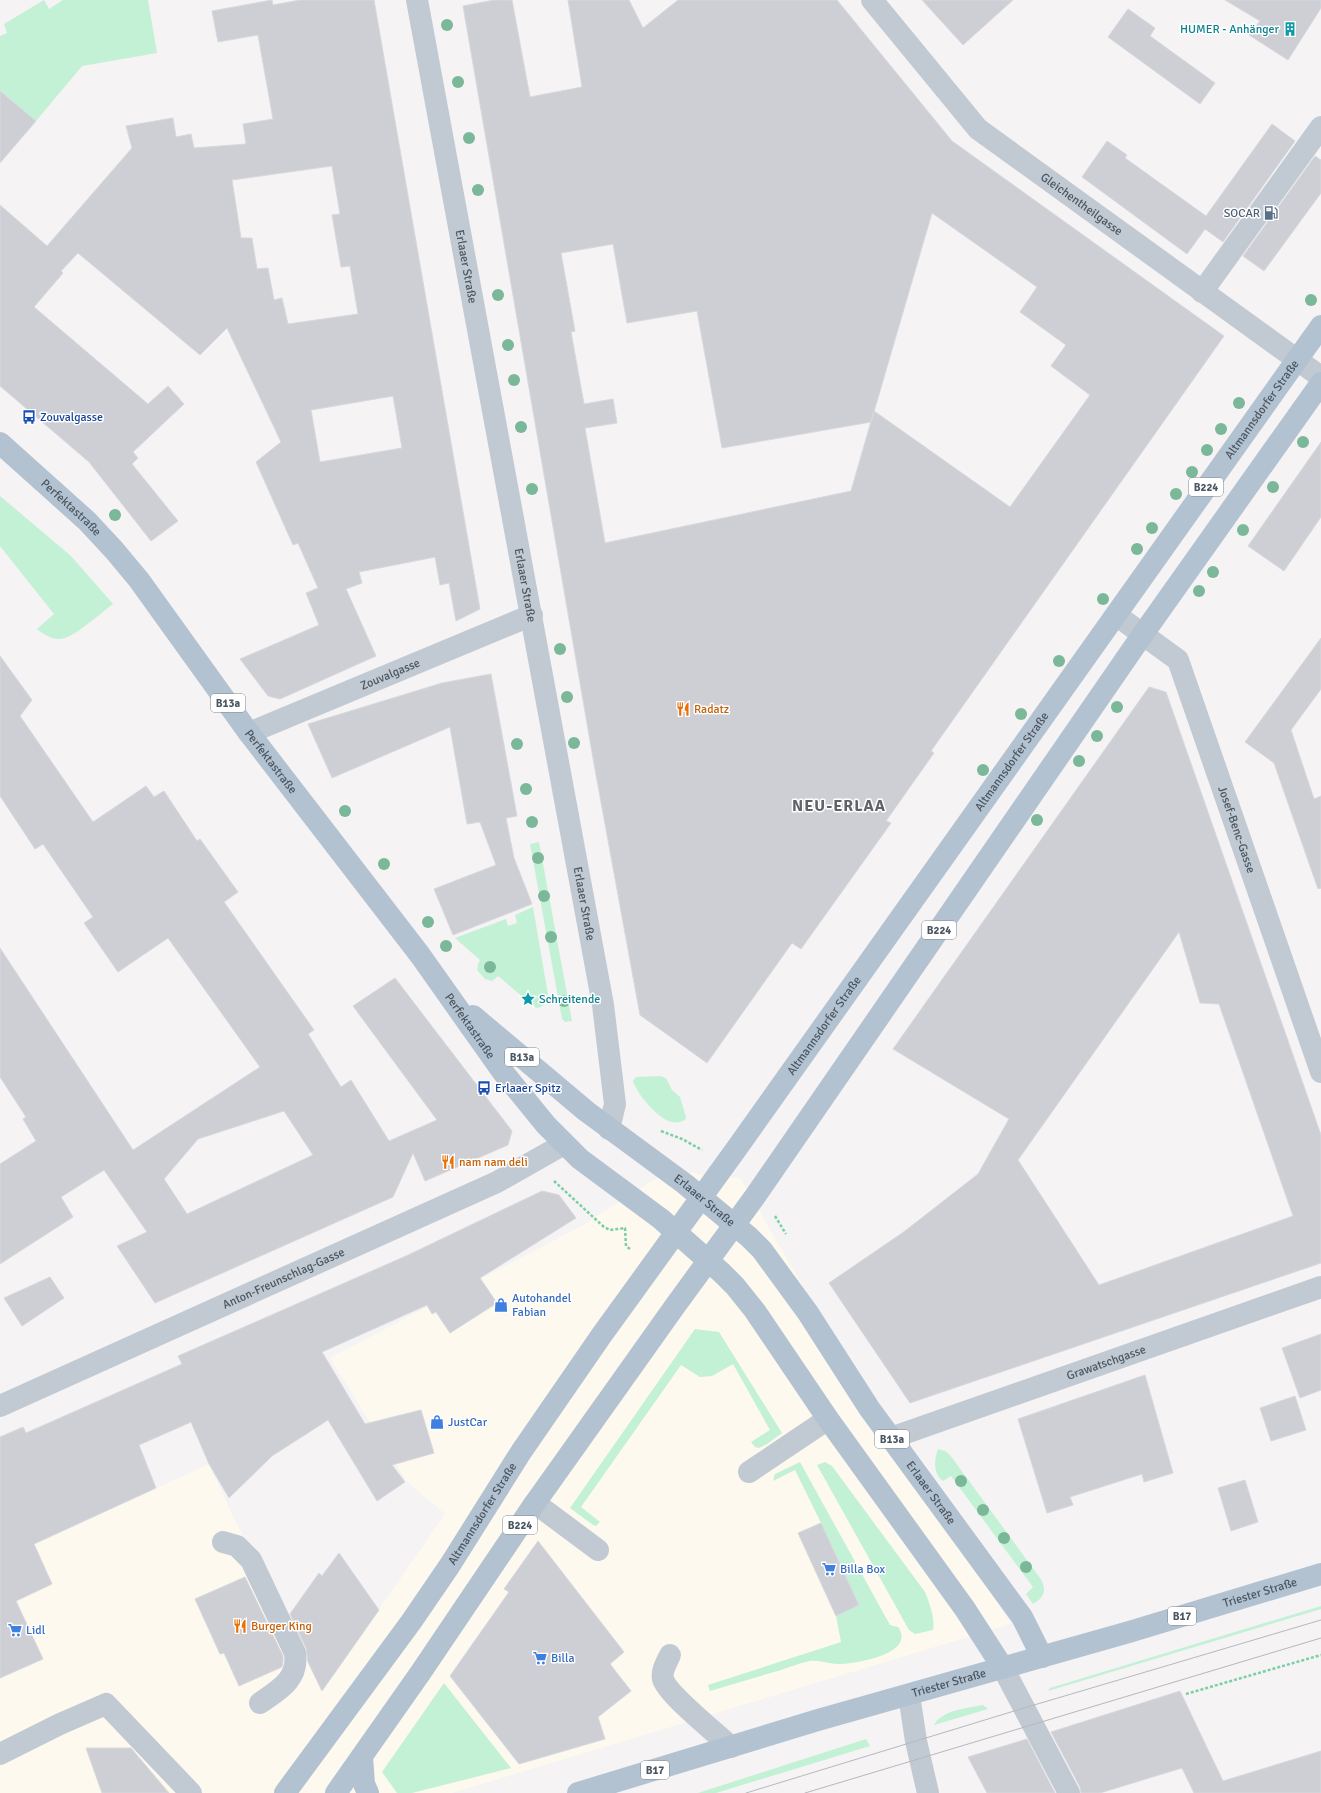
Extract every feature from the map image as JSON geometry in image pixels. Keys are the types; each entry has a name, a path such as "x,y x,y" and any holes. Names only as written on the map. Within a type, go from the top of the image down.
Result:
{"main road":[{"name":"Altmannsdorfer Straße","path":"285,1793 411,1622 450,1565 551,1408 1321,326"},
{"name":"Altmannsdorfer Straße","path":"336,1793 449,1631 535,1503 708,1260 735,1225 1143,634 1321,383"},
{"name":"Perfektastraße","path":"0,443 87,521 114,550 151,596 250,733 438,980 502,1071 546,1125 564,1144"},
{"name":"Perfektastraße","path":"438,980 481,1023 609,1129"},
{"name":"Erlaaer Straße","path":"609,1129 702,1197 758,1246 808,1313 869,1408 1015,1607 1030,1631 1042,1657"},
{"name":"B13a","path":"564,1144 601,1175 656,1215 708,1260 735,1286 755,1311 828,1419 965,1609 1003,1668"},
{"name":"Altmannsdorfer Straße","path":"702,1197 708,1260"},
{"path":"676,1233 735,1225"},
{"name":"Triester Straße","path":"578,1793 1321,1574"},
{"path":"362,1756 364,1784 368,1793"}],"street":[{"name":"Erlaaer Straße","path":"417,0 603,1005 615,1104 609,1129"},
{"name":"Gleichentheilgasse","path":"872,0 978,129 1321,377"},
{"path":"1202,292 1321,127"},
{"name":"Josef-Benc-Gasse","path":"1116,614 1178,660 1321,1072"},
{"name":"Zouvalgasse","path":"250,733 532,616"},
{"name":"Anton-Freunschlag-Gasse","path":"0,1406 497,1182 564,1144"},
{"name":"Grawatschgasse","path":"891,1438 1321,1287"},
{"path":"749,1472 828,1419"},
{"path":"535,1503 598,1550"},
{"path":"223,1542 237,1546 250,1560 295,1653 295,1670 290,1679 274,1694 260,1703"},
{"path":"670,1655 664,1667 663,1678 668,1688 679,1700 731,1747"},
{"path":"1003,1668 1068,1793"},
{"path":"909,1695 916,1741 928,1793"},
{"path":"0,1754 60,1724 106,1704 191,1793"}],"path":[{"path":"1186,1694 1321,1655"}],"shaded area":[{"path":"668,1171 740,1178 891,1438 1011,1624 452,1793 0,1793 0,1560 209,1464 234,1518 322,1691 445,1514 406,1481 330,1358 583,1225"}],"green space":[{"path":"44,0 49,9 63,0 148,0 157,53 82,66 36,121 0,91 0,36 7,33 4,24"},
{"path":"0,496 71,556 113,604 83,628 70,636 58,639 47,636 37,629 54,614 0,546"},
{"path":"539,842 572,1021 565,1022 562,1019 530,844"},
{"path":"533,907 548,995 545,1004 536,1008 498,976 492,981 485,979 477,970 480,960 455,938 506,919 508,926 517,923 515,915"},
{"path":"660,1076 666,1078 672,1090 680,1097 686,1117 685,1120 674,1122 666,1120 643,1099 633,1081 636,1077"},
{"path":"695,1329 719,1332 782,1433 759,1448 755,1447 751,1442 770,1430 733,1364 712,1376 700,1377 681,1365 581,1507 600,1522 596,1526 593,1525 570,1508"},
{"path":"938,1449 945,1451 950,1455 1040,1578 1044,1586 1044,1593 1040,1599 1033,1604 1026,1594 1033,1587 951,1476 943,1481 937,1474 935,1462"},
{"path":"800,1462 890,1625 898,1627 902,1636 899,1644 892,1651 882,1656 846,1664 810,1661 710,1691 708,1685 841,1642 836,1616 859,1605 795,1470 773,1481 775,1474"},
{"path":"825,1462 832,1466 925,1592 933,1616 933,1630 915,1634 909,1630 817,1465"},
{"path":"1321,1606 1321,1609 1048,1691 1050,1688"},
{"path":"444,1683 511,1768 412,1793 397,1793 382,1772"},
{"path":"983,1705 988,1709 934,1725 943,1716 956,1710"},
{"path":"866,1739 870,1746 716,1793 698,1793"}],"building":[{"path":"272,0 273,5 300,0 374,0 480,609 456,621 449,583 440,585 435,557 359,572 362,583 346,589 376,656 280,699 268,696 240,659 319,625 306,593 318,588 298,543 293,545 256,462 281,442 227,328 200,355 78,253 61,271 63,273 34,307 148,404 168,386 184,404 133,452 138,458 132,464 178,521 151,541 89,462 0,386 0,205 47,246 132,148 126,126 173,118 176,137 191,134 194,148 246,144 243,124 273,119 258,35 218,42 212,11","holes":["332,166 340,214 332,215 341,267 350,266 358,314 288,324 282,298 274,300 268,268 257,269 252,238 241,238 232,180","393,396 402,448 320,462 311,410"]},
{"path":"494,0 512,0 530,97 582,87 568,0 629,0 643,28 678,0 837,0 952,141 1224,336 931,751 934,753 886,821 891,823 801,949 792,943 707,1063 640,1015 594,764 463,6","holes":["932,213 1037,287 1020,312 1066,345 1051,366 1090,395 1010,507 874,411","613,244 627,323 697,311 722,448 871,422 851,491 605,543 585,428 617,423 613,399 584,404 571,332 575,331 561,253"]},
{"path":"922,0 1013,0 963,45"},
{"name":"HUMER - Anhänger","path":"1225,0 1321,0 1321,8 1288,60 1249,35 1260,21"},
{"path":"1128,9 1155,28 1150,36 1215,83 1200,104 1108,37"},
{"path":"0,91 36,121 0,163"},
{"path":"1272,124 1295,141 1223,242 1205,229 1187,254 1082,177 1107,141 1127,155 1125,158 1206,216"},
{"path":"1315,156 1321,160 1321,193 1264,271 1243,256"},
{"path":"1321,442 1321,517 1284,571 1248,546"},
{"path":"1321,638 1321,689 1291,730 1314,799 1321,796 1321,888 1318,889 1274,763 1245,742"},
{"path":"0,656 32,700 20,716 93,822 146,786 154,797 164,791 197,841 200,839 238,892 224,902 314,1030 308,1034 341,1087 351,1080 389,1141 437,1120 353,1006 395,978 512,1131 508,1145 425,1181 413,1153 393,1197 155,1303 117,1246 147,1232 104,1170 61,1197 73,1217 0,1264 0,1164 36,1141 23,1119 26,1117 0,1077 0,948 133,1150 260,1067 168,938 118,972 84,923 93,917 43,844 35,849 0,796","holes":["284,1111 313,1155 187,1214 164,1179 198,1139"]},
{"path":"491,674 517,816 506,818 514,858 532,904 453,935 434,889 496,865 480,822 467,824 450,727 332,778 308,724 442,683"},
{"path":"1149,687 1166,692 1321,1135 1321,1263 910,1403 829,1283 905,1231 978,1174 1009,1119 893,1049","holes":["1179,932 1200,1003 1219,1004 1293,1216 1099,1285 1018,1160"]},
{"path":"542,1191 559,1195 576,1218 480,1278 497,1303 450,1333 436,1312 432,1314 427,1305 322,1352 365,1424 421,1410 434,1453 392,1465 405,1482 377,1501 328,1420 272,1456 229,1498 209,1464 191,1422 139,1445 156,1488 34,1544 52,1584 16,1601 43,1659 0,1678 0,1437 23,1427 26,1433 182,1364 178,1356 406,1256"},
{"path":"50,1277 64,1298 22,1326 4,1298"},
{"path":"1321,1334 1321,1390 1300,1398 1282,1348"},
{"path":"1145,1375 1173,1473 1144,1482 1142,1474 1070,1497 1073,1505 1047,1513 1018,1419"},
{"path":"1295,1396 1306,1430 1271,1441 1260,1408"},
{"path":"1245,1480 1258,1522 1231,1531 1218,1488"},
{"name":"Billa Box","path":"821,1523 859,1605 836,1616 798,1533"},
{"name":"Billa","path":"538,1541 624,1652 610,1664 631,1691 598,1717 605,1739 519,1764 450,1676 509,1592 504,1589"},
{"path":"339,1553 379,1610 322,1691 308,1662 306,1648 290,1614 319,1573 322,1576"},
{"name":"Burger King","path":"245,1577 283,1656 283,1661 282,1667 239,1686 224,1653 220,1654 195,1599"},
{"path":"1180,1691 1223,1781 1321,1751 1321,1793 1194,1793 1182,1768 1100,1793 1081,1793 1080,1787 1051,1732"},
{"path":"1027,1739 1055,1793 987,1793 968,1757"},
{"path":"86,1748 131,1748 169,1793 102,1793"}],"tram line":[{"path":"746,1793 1024,1708 1321,1620"},
{"path":"805,1793 1321,1638"}],"place":[{"name":"HUMER - Anhänger","path":"1290,29"},
{"name":"SOCAR","path":"1271,213"},
{"name":"Zouvalgasse","path":"29,417"},
{"name":"Radatz","path":"683,709"},
{"name":"Schreitende","path":"528,999"},
{"name":"Erlaaer Spitz","path":"484,1088"},
{"name":"nam nam deli","path":"448,1162"},
{"name":"Autohandel Fabian","path":"501,1305"},
{"name":"JustCar","path":"437,1422"},
{"name":"Billa Box","path":"829,1569"},
{"name":"Burger King","path":"240,1626"},
{"name":"Lidl","path":"15,1630"},
{"name":"Billa","path":"540,1658"}],"district":[{"name":"NEU-ERLAA","path":"839,806"}]}
